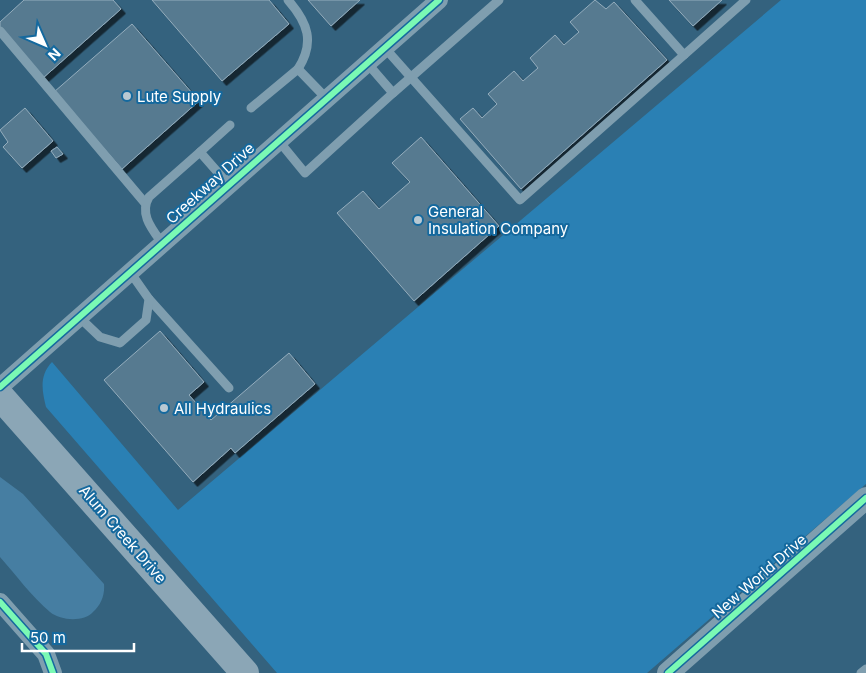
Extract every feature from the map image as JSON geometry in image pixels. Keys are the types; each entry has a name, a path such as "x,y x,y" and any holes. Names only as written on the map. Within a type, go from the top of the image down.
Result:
{"main road":[{"name":"Alum Creek Drive","path":"0,396 245,673"}],"street":[{"name":"Creekway Drive","path":"0,387 438,0"},
{"name":"New World Drive","path":"668,673 866,498"},
{"path":"0,602 46,654 53,673"}],"lane":[{"path":"251,108 298,68 307,56 309,43 300,13 288,0"},
{"path":"278,140 305,173 500,0"},
{"path":"635,0 684,55"},
{"path":"384,48 520,200 746,0"},
{"path":"0,32 145,204 147,220 162,243"},
{"path":"366,63 393,93"},
{"path":"298,68 326,98"},
{"path":"145,204 149,197 230,125"},
{"path":"200,152 228,184"},
{"path":"130,272 148,299 229,388"},
{"path":"79,317 100,337 120,342 146,320 148,299"},
{"path":"861,673 866,669"}],"shaded area":[{"path":"781,0 866,0 866,484 647,673 277,673 46,407 43,395 43,378 48,367 52,362 178,510"},
{"path":"0,477 23,494 104,584 104,592 100,603 89,615 78,619 66,619 50,612 30,593 0,557"}],"building":[{"path":"24,0 113,0 121,9 43,78 0,29 0,22"},
{"path":"152,0 269,0 289,24 222,81"},
{"path":"308,0 360,0 331,26"},
{"path":"595,0 606,9 614,2 667,60 521,189 460,119 473,108 482,118 497,104 488,94 514,71 523,81 538,68 530,58 555,35 564,45 579,32 570,22"},
{"path":"669,0 722,0 693,26"},
{"name":"Lute Supply","path":"132,24 199,101 122,169 54,92"},
{"path":"25,108 53,141 22,168 3,147 8,142 0,130"},
{"name":"General Insulation Company","path":"421,137 499,226 414,301 337,213 363,191 379,209 410,182 392,163"},
{"path":"57,147 63,154 56,158 51,151"},
{"name":"All Hydraulics","path":"160,331 204,382 189,395 211,420 289,353 315,384 235,453 231,448 193,482 104,380"}],"cycle path":[{"path":"0,387 439,0"},
{"path":"668,673 866,498"},
{"path":"0,602 46,654 53,673"}],"place":[{"name":"Lute Supply","path":"127,96"},
{"name":"General Insulation Company","path":"418,220"},
{"name":"All Hydraulics","path":"164,408"}]}
